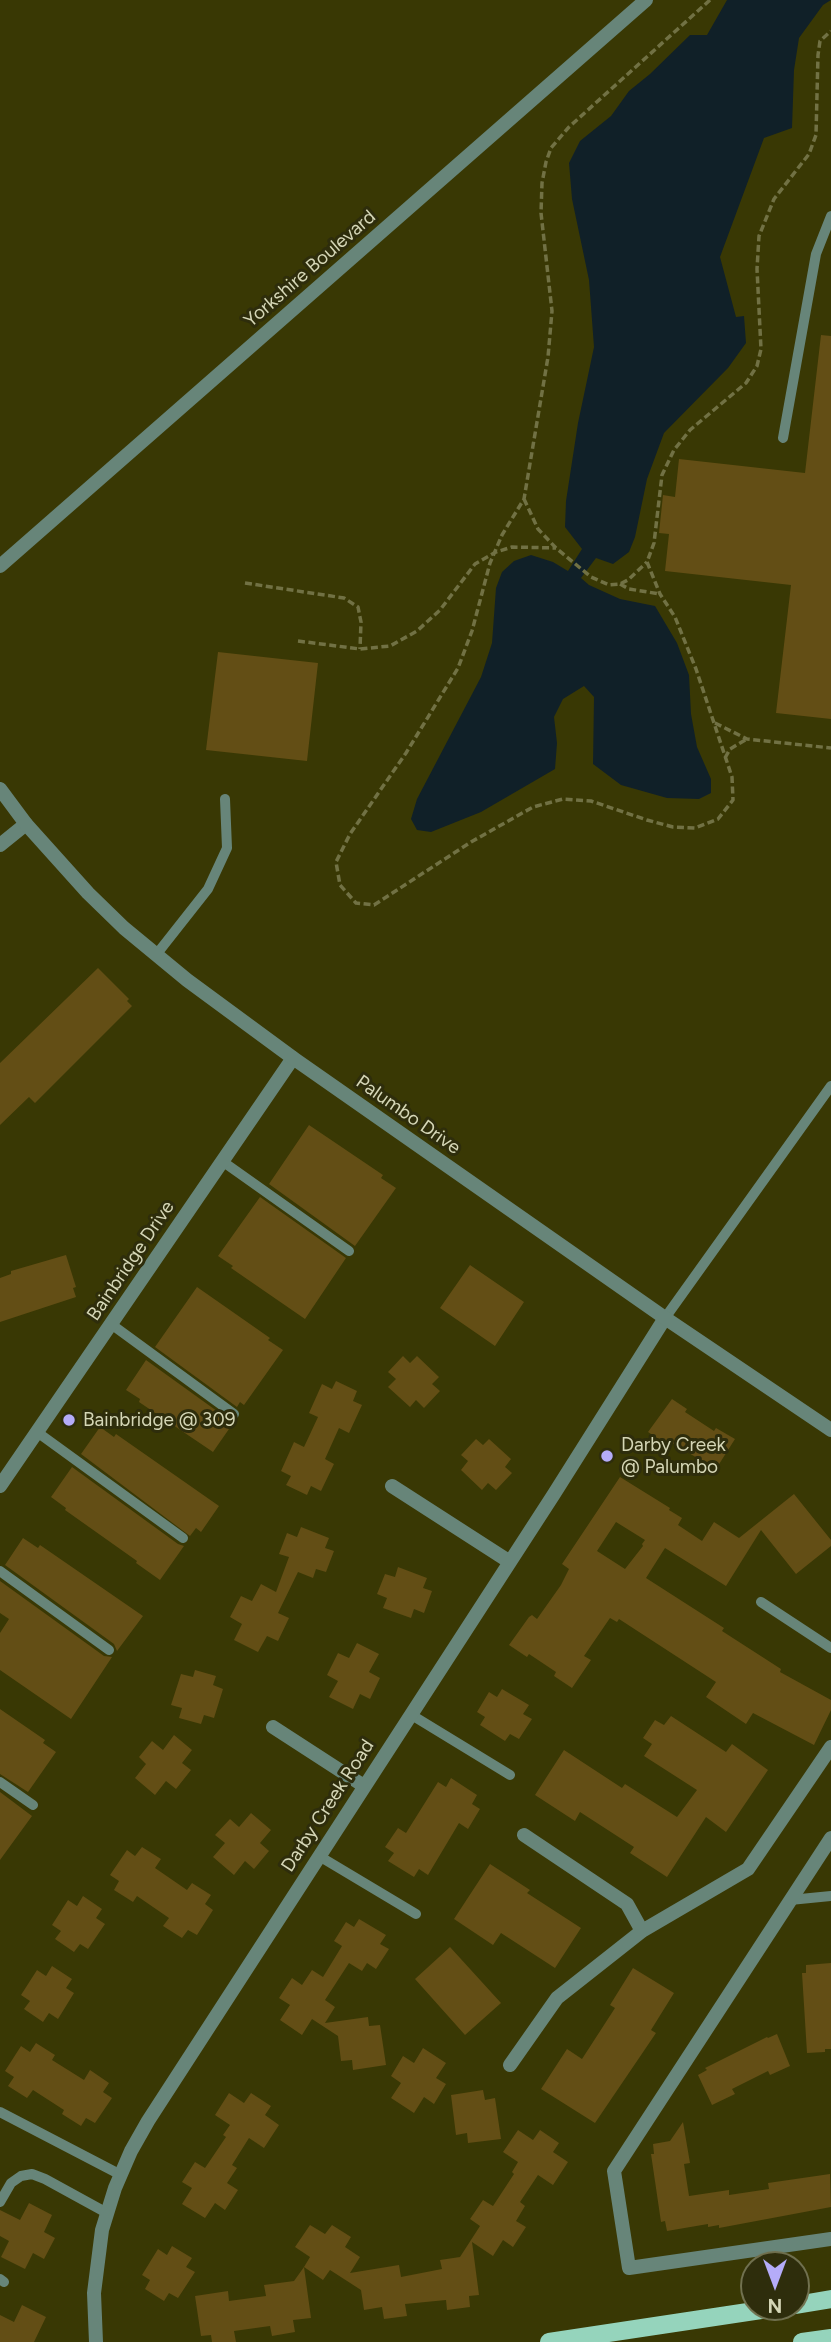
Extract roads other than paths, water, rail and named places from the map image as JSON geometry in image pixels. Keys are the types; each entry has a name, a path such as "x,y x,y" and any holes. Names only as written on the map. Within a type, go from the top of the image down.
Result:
{"main road":[{"path":"810,2303 831,2300"},
{"path":"549,2342 740,2313"},
{"path":"802,2342 831,2338"}],"street":[{"name":"Yorkshire Boulevard","path":"0,566 646,0"},
{"name":"Palumbo Drive","path":"0,789 26,824 88,893 156,955 293,1058 665,1318 831,1430"},
{"path":"0,845 26,824"},
{"name":"Bainbridge Drive","path":"0,1486 293,1058"},
{"name":"Darby Creek Road","path":"96,2342 94,2293 107,2213 121,2175 148,2121 665,1318"},
{"path":"392,1486 510,1562"},
{"path":"273,1727 364,1786"},
{"path":"510,2065 557,1998 642,1931 748,1869 831,1747"},
{"path":"524,1835 627,1904 642,1931"},
{"path":"831,1838 614,2171 629,2268 831,2239"}],"lane":[{"path":"783,438 816,254 831,216"},
{"path":"156,955 208,889 227,848 225,799"},
{"path":"665,1318 831,1086"},
{"path":"222,1161 349,1251"},
{"path":"111,1324 234,1414"},
{"path":"37,1432 183,1538"},
{"path":"0,1571 110,1650"},
{"path":"761,1602 831,1648"},
{"path":"410,1714 510,1775"},
{"path":"0,1782 33,1805"},
{"path":"319,1856 416,1914"},
{"path":"790,1900 831,1896"},
{"path":"0,2112 121,2175"},
{"path":"0,2202 11,2183 21,2176 32,2174 107,2213"}],"water":[{"path":"727,0 831,0 823,5 799,38 794,70 792,128 764,138 720,257 736,317 744,316 746,343 728,368 664,433 647,479 635,537 629,552 613,564 596,558 581,578 589,585 620,599 655,606 677,643 689,675 691,714 697,747 711,779 711,793 699,799 667,798 621,785 593,764 594,697 584,686 563,699 554,717 557,743 555,769 481,812 431,832 417,830 411,819 417,799 481,677 492,643 496,588 502,572 514,561 531,555 553,562 568,571 582,549 565,527 566,501 578,423 594,347 589,280 572,199 569,163 580,141 611,116 629,91 690,35 707,35"}],"place":[{"name":"Bainbridge @ 309","path":"69,1420"},
{"name":"Darby Creek @ Palumbo","path":"607,1456"}]}
